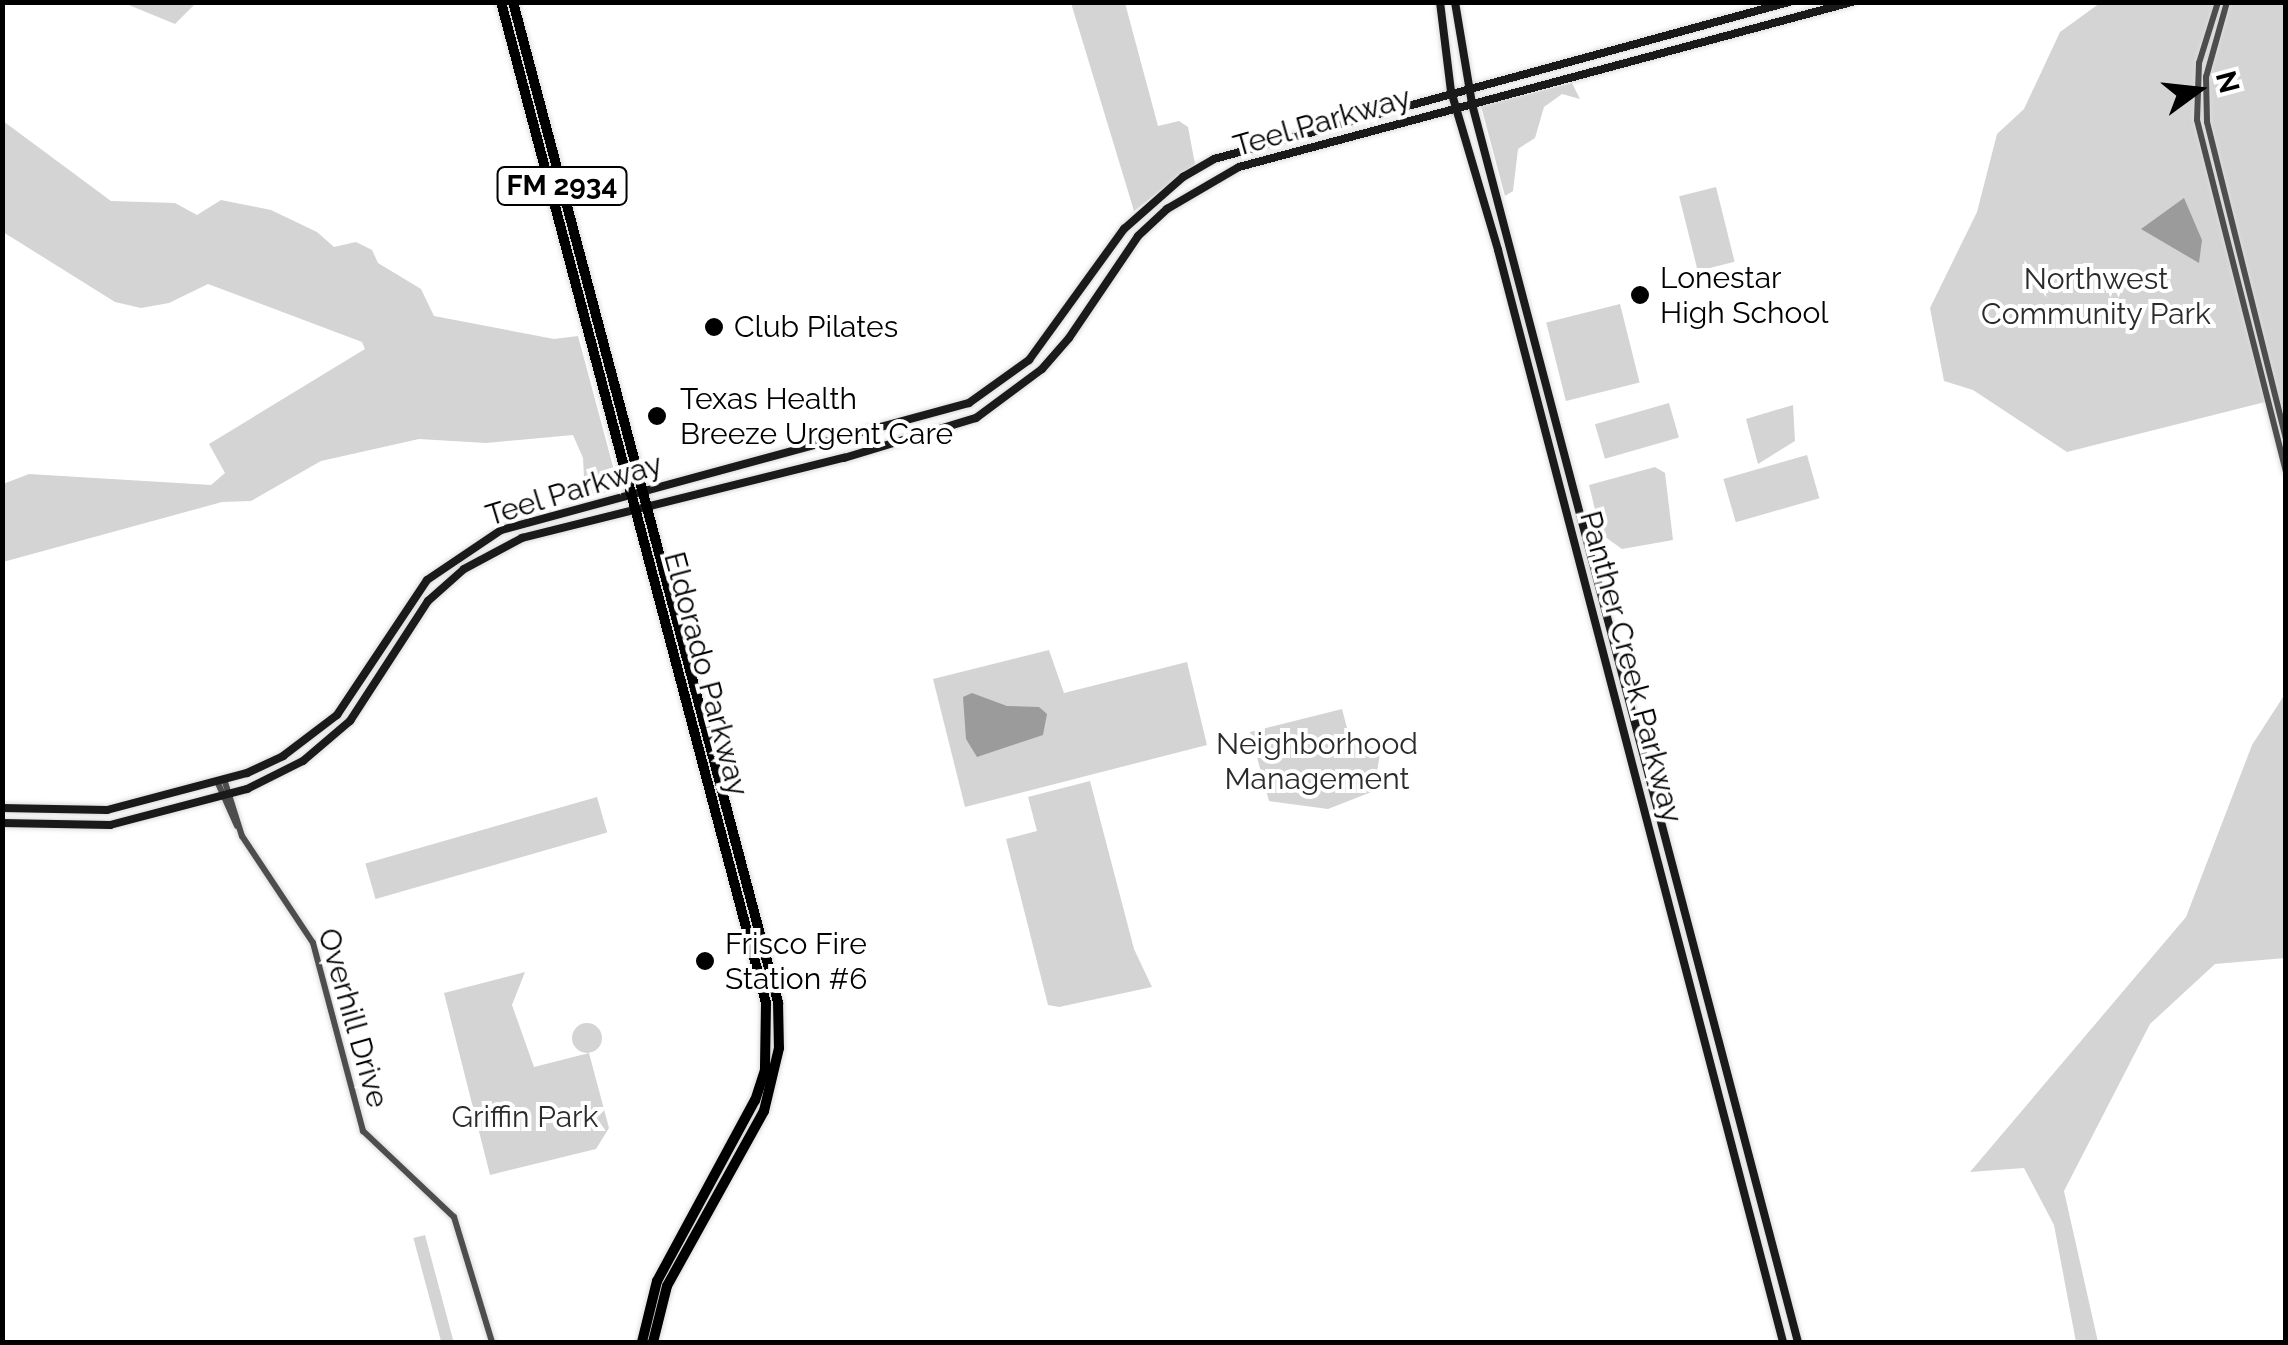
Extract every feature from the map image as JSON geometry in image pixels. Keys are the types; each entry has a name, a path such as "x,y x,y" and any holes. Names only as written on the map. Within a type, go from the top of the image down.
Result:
{"main road":[{"name":"Eldorado Parkway","path":"501,2 605,371 644,491 779,1017 775,1076 752,1138 667,1286 653,1342"},
{"name":"Eldorado Parkway","path":"513,2 605,371 631,494 762,954 768,1018 765,1070 742,1133 657,1281 642,1342"},
{"name":"Panther Creek Parkway","path":"1440,2 1450,91 1518,326 1783,1342"},
{"name":"Panther Creek Parkway","path":"1455,2 1472,104 1658,796 1798,1342"},
{"name":"Teel Parkway","path":"2,808 99,812 221,781 283,756 328,724 409,600 455,557 531,520 904,425 984,395 1053,332 1124,229 1183,176 1214,159 1450,91 1789,2"},
{"name":"Teel Parkway","path":"2,823 110,825 269,780 328,743 370,696 428,601 464,569 534,534 976,418 1042,369 1069,338 1138,236 1212,179 1278,154 1852,2"},
{"path":"1672,34 1676,48"},
{"path":"1570,60 1573,76"},
{"path":"1486,208 1500,204"},
{"path":"1518,326 1532,322"},
{"path":"752,463 755,478"},
{"path":"531,520 534,534"},
{"path":"455,557 464,569"},
{"path":"381,645 394,651"},
{"path":"1612,688 1627,684"},
{"path":"1642,800 1658,796"},
{"path":"1728,1127 1744,1124"}],"street":[{"path":"2218,2 2199,63 2198,120 2286,472"},
{"path":"2227,2 2209,60 2207,122 2286,440"},
{"name":"Overhill Drive","path":"221,781 238,828 313,942 363,1130 392,1165 444,1203 458,1224 492,1342"}],"green space":[{"path":"124,3 196,3 175,24"},
{"path":"1071,3 1125,3 1158,126 1179,121 1188,127 1195,164 1134,211"},
{"name":"Northwest Community Park","path":"2100,3 2285,3 2285,445 2281,405 2245,286 2273,400 2067,452 1973,390 1944,381 1930,308 1977,212 1997,134 2024,109 2060,32"},
{"path":"1572,83 1580,99 1562,94 1544,107 1535,138 1518,149 1513,191 1505,196 1481,106"},
{"path":"3,121 111,201 175,203 197,215 221,200 271,210 317,232 334,247 356,242 372,250 378,263 421,289 434,316 554,339 578,336 619,489 585,498 583,458 573,435 486,443 419,439 321,461 251,501 222,502 3,562 3,484 29,474 211,485 225,473 209,444 365,349 362,342 208,284 169,303 141,308 115,302 3,232"},
{"path":"1716,187 1735,262 1698,271 1679,196"},
{"path":"1620,304 1640,383 1566,401 1546,322"},
{"path":"1669,403 1679,438 1605,459 1595,424"},
{"path":"1793,405 1795,441 1758,464 1746,419"},
{"path":"1807,455 1819,498 1736,522 1723,479"},
{"path":"1655,467 1665,473 1673,540 1622,549 1601,534 1589,485"},
{"path":"1049,650 1064,693 1187,662 1207,745 965,807 933,679"},
{"path":"2285,694 2285,958 2215,964 2150,1024 2064,1191 2098,1342 2076,1342 2054,1225 2024,1168 1970,1172 2186,917 2252,745"},
{"name":"Neighborhood Management","path":"1342,709 1347,728 1380,753 1374,791 1328,809 1269,801 1250,732"},
{"path":"1090,781 1134,949 1152,987 1059,1007 1048,1005 1006,839 1037,831 1028,797"},
{"path":"597,797 607,833 376,899 365,863"},
{"name":"Griffin Park","path":"525,972 512,1005 534,1067 589,1053 609,1128 596,1149 490,1175 444,993"},
{"path":"587,1023 601,1032 602,1038 593,1052 587,1053 573,1044 572,1038 581,1024"},
{"path":"425,1235 454,1342 441,1342 413,1238"}],"shaded area":[{"path":"2184,198 2202,240 2199,263 2141,229"},
{"path":"972,693 1007,706 1039,707 1047,714 1043,735 977,757 966,739 963,697"}],"place":[{"name":"Lonestar High School","path":"1640,295"},
{"name":"Club Pilates","path":"714,327"},
{"name":"Texas Health Breeze Urgent Care","path":"657,416"},
{"name":"Frisco Fire Station #6","path":"705,961"}]}
